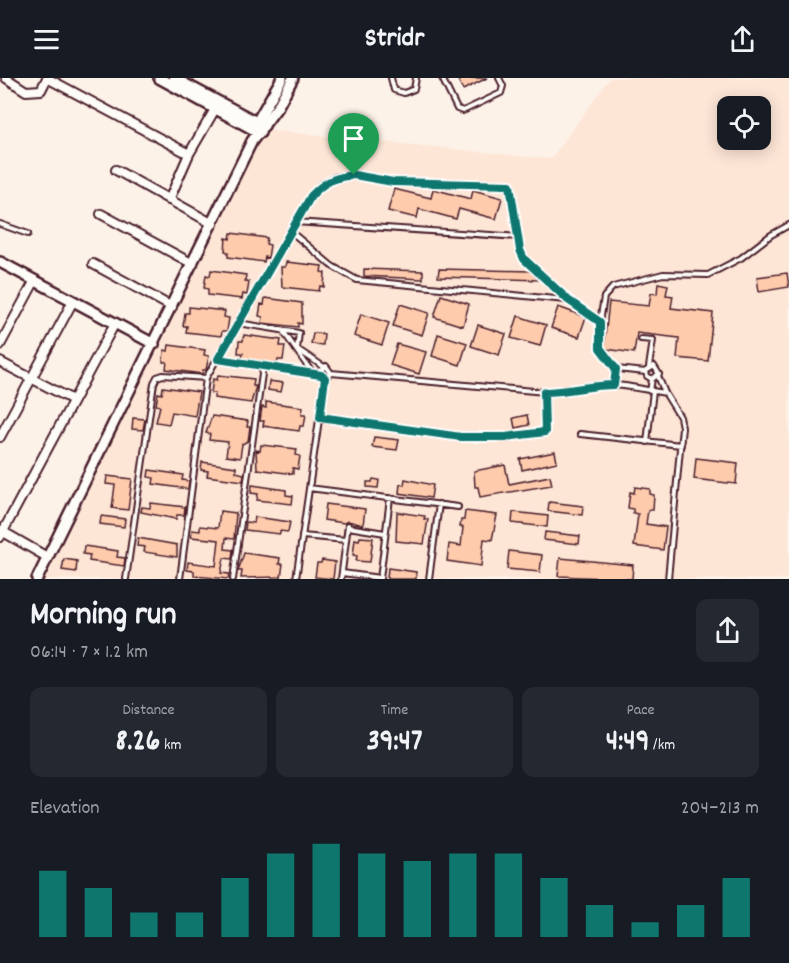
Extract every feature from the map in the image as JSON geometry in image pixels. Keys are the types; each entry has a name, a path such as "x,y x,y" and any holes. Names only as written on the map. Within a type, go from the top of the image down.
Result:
{"street":[{"path":"6,78 31,92 41,90 47,78 189,154"},
{"path":"159,78 258,128"},
{"path":"174,78 217,106"},
{"path":"37,579 213,224 282,78"},
{"path":"258,128 293,78"},
{"path":"168,200 189,154 217,106"},
{"path":"116,170 213,224"},
{"path":"100,214 193,264"},
{"path":"0,262 154,344"},
{"path":"93,264 172,307"},
{"path":"0,345 34,282"},
{"path":"0,437 73,301"},
{"path":"47,557 1,533 115,323"},
{"path":"0,362 74,400"}],"lane":[{"path":"391,78 394,90 404,93 414,88 416,78"},
{"path":"442,78 457,109 463,111 501,93 503,86 499,78"},
{"path":"180,579 206,378 295,222 311,196 322,184 335,177 354,175 393,182 505,183 513,189 524,259 568,300 600,322"},
{"path":"295,222 519,237"},
{"path":"0,224 28,234"},
{"path":"614,385 616,369 600,348 600,322 604,297 613,287 663,274 708,275 741,258 771,235 789,225"},
{"path":"290,231 332,266 357,280 568,300"},
{"path":"238,323 299,333 297,349"},
{"path":"282,331 313,374"},
{"path":"641,339 653,340 649,367 646,372"},
{"path":"297,349 330,369 331,373"},
{"path":"218,359 323,376 331,373 544,392 568,392 599,385 614,385 665,393"},
{"path":"296,579 320,417 323,376 321,369 324,366"},
{"path":"233,579 263,367"},
{"path":"649,367 658,369 658,376 665,393 680,417 681,445 668,579"},
{"path":"616,369 646,372 652,379 647,441"},
{"path":"126,579 154,383 157,377 163,375 206,378"},
{"path":"652,379 658,376"},
{"path":"320,417 461,437 505,437 545,432 544,392"},
{"path":"580,434 681,445"},
{"path":"309,488 458,507"},
{"path":"342,573 380,579 390,498"},
{"path":"429,579 439,504"},
{"path":"341,579 348,526 386,533"},
{"path":"302,536 346,540"}],"shaded area":[{"path":"610,78 789,78 789,579 45,579 265,130 551,159"}],"building":[{"path":"487,78 463,90 458,80"},
{"path":"394,189 431,198 433,189 471,199 473,190 502,198 496,219 459,209 456,219 419,209 417,218 388,211"},
{"path":"231,233 267,238 266,244 270,245 268,258 265,257 264,262 228,257 228,252 225,251 226,238 230,239"},
{"path":"286,262 322,266 321,272 325,273 324,287 320,286 319,291 282,287 281,267 285,267"},
{"path":"364,269 423,271 423,279 364,276"},
{"path":"439,269 531,271 539,280 438,277"},
{"path":"211,270 246,275 245,281 249,282 247,295 243,294 242,299 208,295 208,289 204,288 206,275 210,276"},
{"path":"787,273 789,287 759,292 757,277"},
{"path":"658,283 668,285 666,295 673,296 671,308 713,313 708,361 677,358 679,338 637,333 634,353 604,347 609,302 649,306 651,293 657,294"},
{"path":"441,295 469,304 463,326 434,317"},
{"path":"265,298 302,303 302,324 298,323 298,327 262,323 263,317 259,316 261,304 264,305"},
{"path":"400,304 429,313 422,335 393,326"},
{"path":"189,307 225,311 224,317 229,318 227,331 222,331 221,336 186,332 187,326 183,326 185,313 189,313"},
{"path":"558,307 586,317 579,337 551,328"},
{"path":"361,314 389,323 382,345 354,336"},
{"path":"518,316 546,325 540,346 511,338"},
{"path":"478,325 506,334 499,355 471,346"},
{"path":"313,333 324,334 323,345 311,344"},
{"path":"438,334 467,343 460,365 432,356"},
{"path":"244,335 281,340 280,346 285,346 283,360 278,360 277,364 242,359 243,353 238,353 239,341 243,341"},
{"path":"397,344 426,352 419,374 390,365"},
{"path":"169,345 205,350 204,355 209,356 206,370 203,370 202,374 166,369 167,362 163,362 164,350 168,351"},
{"path":"218,375 254,379 253,386 256,386 251,403 214,398 215,393 211,393 213,379 217,380"},
{"path":"269,381 283,383 281,392 268,390"},
{"path":"163,387 199,392 195,416 172,412 169,424 156,422 160,406 156,405 158,393 162,394"},
{"path":"266,402 303,407 302,414 306,414 304,426 300,426 299,431 263,426 264,421 260,421 262,407 266,408"},
{"path":"527,415 529,425 515,428 513,418"},
{"path":"212,416 248,421 247,427 250,427 248,441 242,444 240,458 226,456 228,442 209,440 210,434 206,433"},
{"path":"133,418 145,419 143,430 132,429"},
{"path":"374,437 399,440 397,450 372,447"},
{"path":"261,445 297,449 296,455 300,456 298,469 293,468 293,474 257,469 256,450 260,451"},
{"path":"555,452 557,462 522,470 520,459"},
{"path":"696,458 738,463 736,484 694,479"},
{"path":"202,462 236,467 236,472 244,474 243,481 207,476 208,471 201,470"},
{"path":"505,465 509,484 550,476 552,485 480,497 478,487 475,487 474,471"},
{"path":"149,470 183,475 182,480 189,481 188,489 153,484 154,478 148,477"},
{"path":"107,476 132,479 128,510 112,508 115,485 106,484"},
{"path":"373,479 379,480 378,488 367,487 367,482 372,482"},
{"path":"405,479 433,485 431,498 399,493 400,484 404,485"},
{"path":"252,485 286,490 286,495 293,496 292,504 257,500 258,494 251,493"},
{"path":"635,487 650,489 650,494 654,495 653,510 648,510 646,524 666,527 663,550 634,546 638,514 628,508 630,492 634,493"},
{"path":"549,502 583,506 582,515 548,511"},
{"path":"151,503 185,507 184,515 177,515 176,519 141,512 142,507 150,508"},
{"path":"326,504 365,509 363,525 348,521 344,523 324,520"},
{"path":"220,511 236,513 234,539 226,538 225,549 233,550 232,559 224,558 221,573 229,574 228,579 194,576 194,571 187,570 188,562 216,566 219,540 191,537 192,530 200,531 200,526 218,528"},
{"path":"465,511 497,515 492,540 484,539 481,566 447,561 449,544 461,546 463,527 460,527"},
{"path":"397,512 425,516 424,519 428,519 424,544 396,541"},
{"path":"513,512 548,516 547,527 512,523"},
{"path":"101,516 125,519 124,527 100,524"},
{"path":"255,517 290,522 288,532 280,531 280,534 245,530 246,522 254,523"},
{"path":"545,532 580,536 579,544 544,540"},
{"path":"360,537 373,538 370,562 356,561 357,556 353,555 355,539 359,540"},
{"path":"138,538 177,545 177,557 144,552 145,547 137,546"},
{"path":"84,546 118,551 117,557 125,558 124,566 89,561 90,555 83,554"},
{"path":"509,551 542,555 540,572 507,569"},
{"path":"244,553 280,558 279,564 283,564 281,577 241,578 242,571 238,571"},
{"path":"560,558 633,565 632,579 558,576"},
{"path":"64,559 77,561 76,572 62,570"},
{"path":"322,560 335,562 333,579 315,577 317,563 321,563"},
{"path":"388,568 416,572 416,579 387,579"}],"route":[{"path":"354,175 393,182 505,183 510,185 513,189 518,221 520,250 524,259 568,300 600,322 600,348 616,369 614,385 599,385 568,392 544,392 545,432 505,437 461,437 320,417 325,378 321,375 218,359 311,196 322,184 335,177 354,175"}]}
